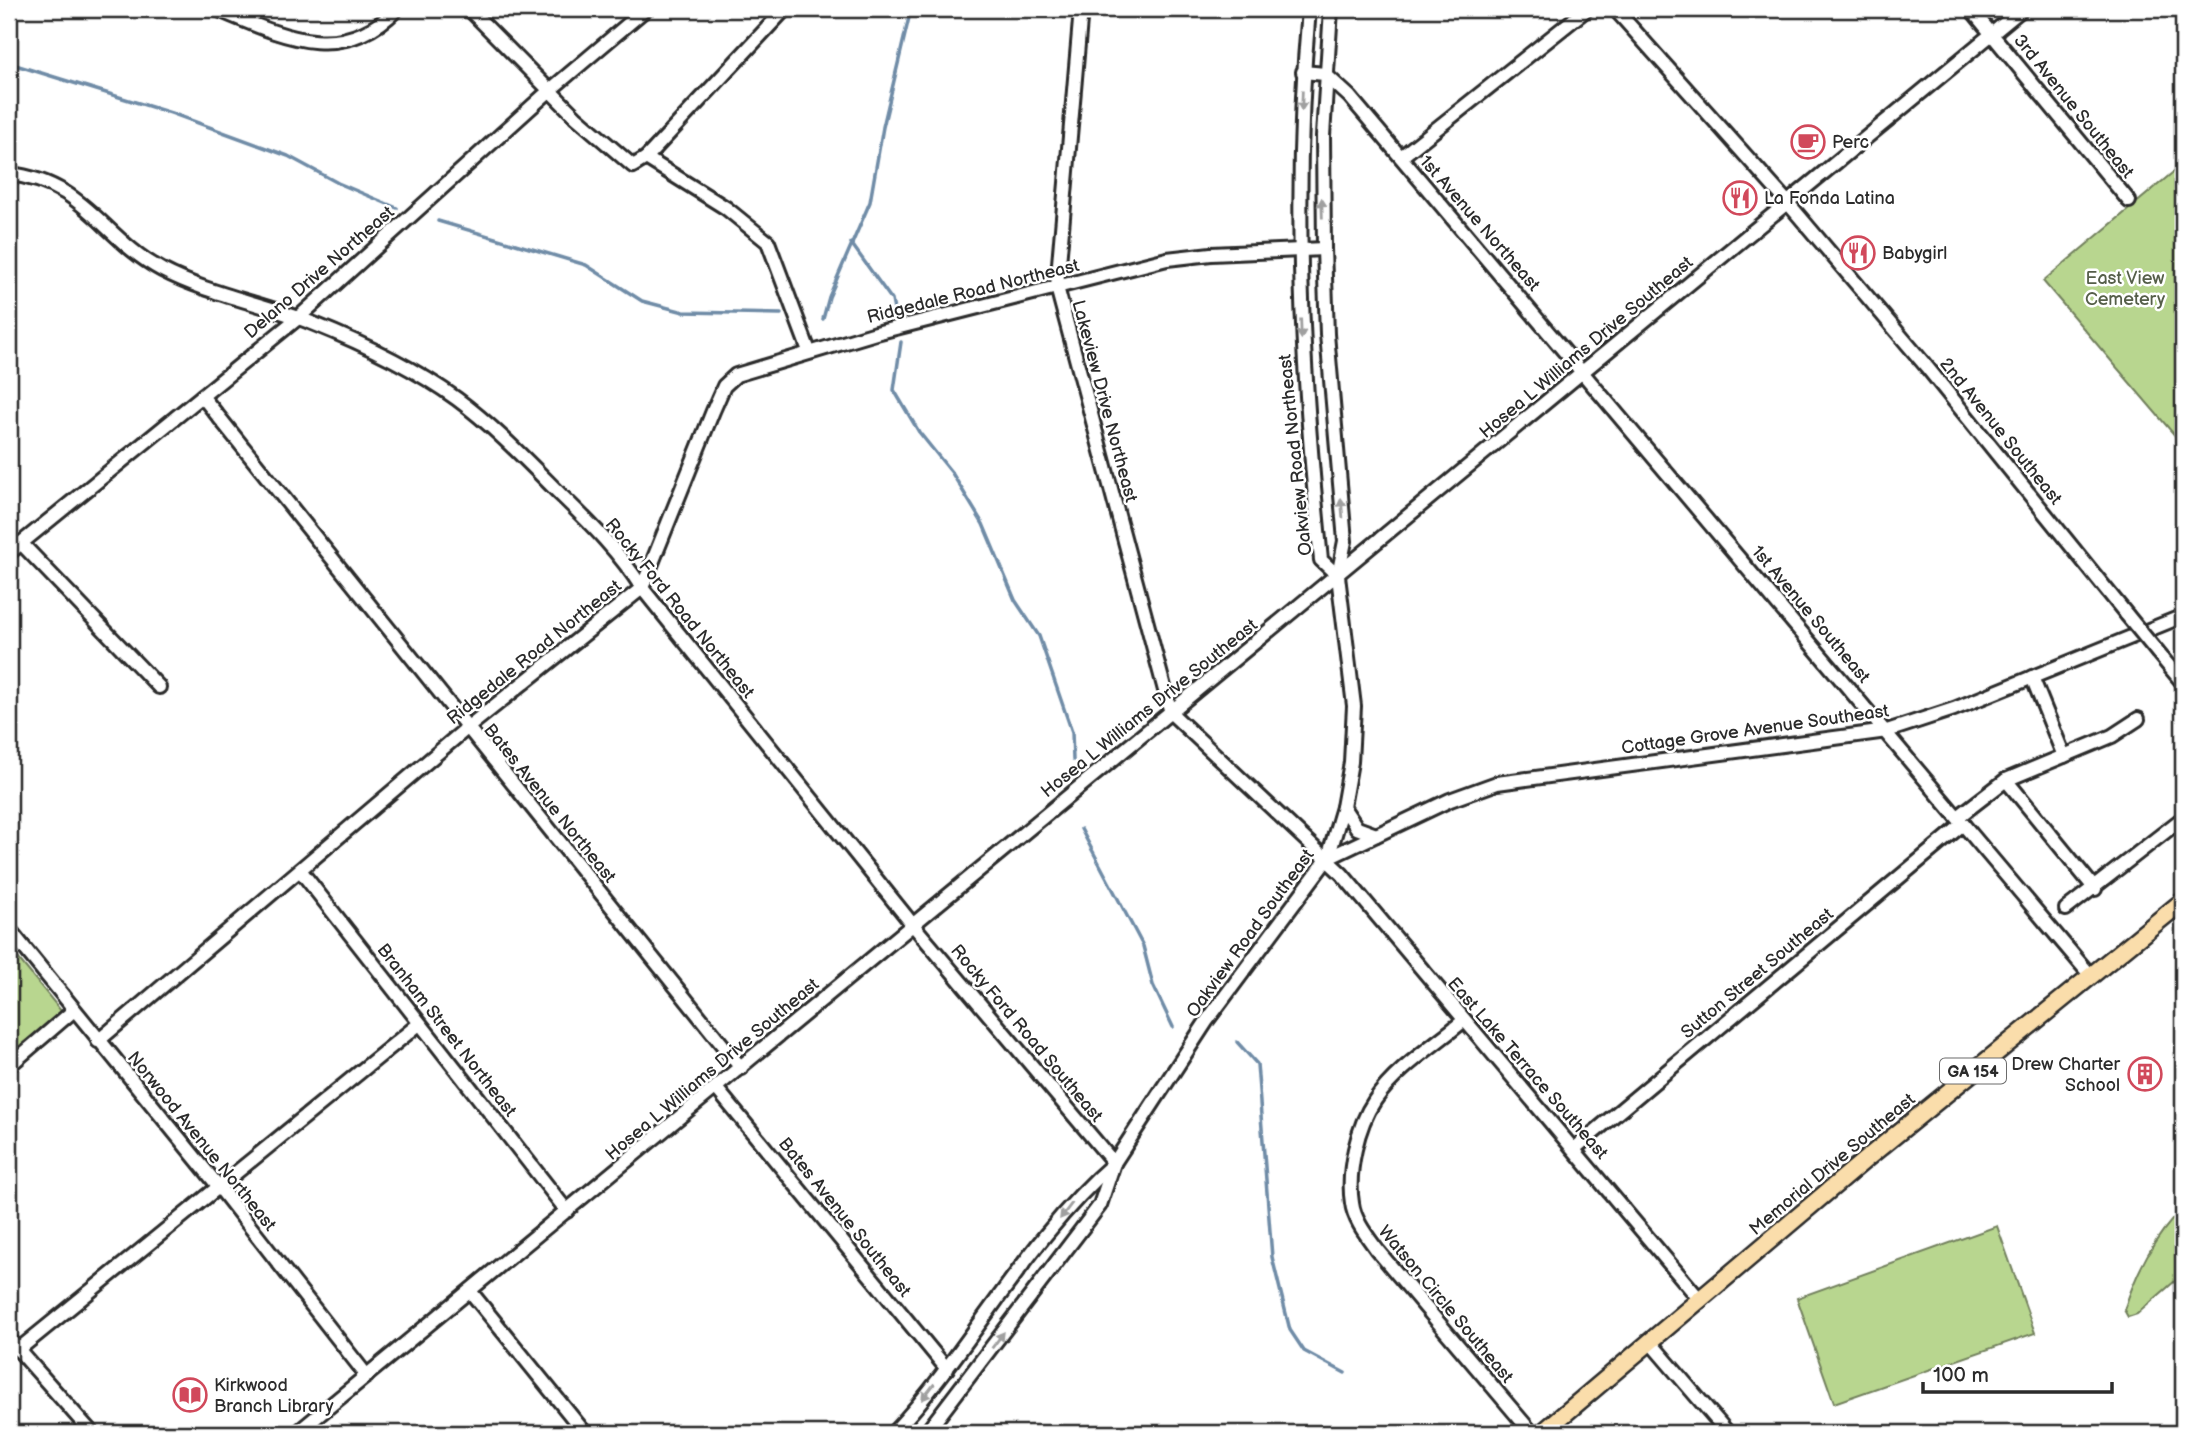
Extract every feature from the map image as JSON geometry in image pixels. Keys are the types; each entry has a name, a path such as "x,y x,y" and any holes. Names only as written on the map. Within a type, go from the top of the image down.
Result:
{"main road":[{"name":"Memorial Drive Southeast","path":"1542,1433 1866,1159 2183,901"}],"street":[{"path":"216,9 275,33 325,44 357,38 397,9"},
{"path":"469,9 550,91 633,166 646,158 785,9"},
{"name":"Delano Drive Northeast","path":"9,553 298,318 550,91 646,9"},
{"name":"Lakeview Drive Northeast","path":"1081,9 1057,287 1171,713"},
{"name":"Oakview Road Northeast","path":"1308,9 1303,72 1301,336 1321,558 1338,576"},
{"name":"Oakview Road Northeast","path":"1331,9 1325,74 1324,249 1327,334 1345,541 1338,576"},
{"path":"1401,157 1587,9"},
{"name":"2nd Avenue Southeast","path":"1615,9 1788,203 1926,366 2183,683"},
{"name":"3rd Avenue Southeast","path":"1970,9 2129,201"},
{"name":"Hosea L Williams Drive Southeast","path":"297,1433 2022,9"},
{"path":"1303,72 1325,74"},
{"name":"1st Avenue Northeast","path":"1325,74 1350,97 1583,372"},
{"path":"646,158 726,208 768,242 809,352"},
{"name":"Rocky Ford Road Northeast","path":"9,174 30,177 65,191 94,214 129,250 161,270 195,285 298,318 377,351 457,399 510,444 626,563 642,588 913,925"},
{"name":"Ridgedale Road Northeast","path":"98,1041 467,728 642,588 723,386 736,375 809,352 1167,260 1324,249"},
{"name":"1st Avenue Southeast","path":"1583,372 2091,976"},
{"name":"Bates Avenue Northeast","path":"202,396 741,1068"},
{"path":"21,543 159,687"},
{"name":"Oakview Road Southeast","path":"926,1433 1100,1205 1114,1163 1206,1022 1328,858 1343,807 1351,762 1354,706 1338,576"},
{"name":"Cottage Grove Avenue Southeast","path":"1328,858 1450,800 1497,783 1887,731 1954,709 2183,616"},
{"path":"2032,677 2064,756"},
{"name":"East Lake Terrace Southeast","path":"1171,713 1328,858 1701,1301"},
{"name":"Sutton Street Southeast","path":"1574,1149 2006,780 2112,736 2138,719"},
{"path":"2006,780 2095,889"},
{"path":"1343,807 1357,828 1376,835"},
{"path":"2066,909 2183,818"},
{"name":"Branham Street Northeast","path":"300,870 567,1211"},
{"name":"Rocky Ford Road Southeast","path":"913,925 1114,1163"},
{"name":"Norwood Avenue Northeast","path":"9,929 73,1011 219,1187 367,1376"},
{"path":"9,1066 73,1011"},
{"name":"Watson Circle Southeast","path":"1463,1021 1376,1099 1365,1121 1357,1149 1352,1173 1352,1205 1361,1227 1377,1250 1532,1433"},
{"path":"18,1350 419,1024"},
{"name":"Bates Avenue Southeast","path":"716,1088 947,1369"},
{"name":"Oakview Road Southeast","path":"893,1433 947,1369 1080,1193 1114,1163"},
{"path":"470,1291 585,1433"},
{"path":"9,1339 92,1433"},
{"path":"1650,1342 1728,1433"}],"green space":[{"name":"East View Cemetery","path":"2183,164 2183,445 2043,281"},
{"path":"9,947 62,1012 9,1054"},
{"path":"2183,1208 2183,1274 2137,1314 2128,1317 2124,1310 2140,1268 2163,1231"},
{"path":"1997,1226 2035,1333 1834,1403 1797,1298"}],"waterway":[{"path":"823,319 829,297 870,202 883,127 911,9"},
{"path":"9,63 171,113 288,156 338,183 397,208"},
{"path":"438,221 586,265 642,301 684,312 781,314"},
{"path":"851,243 892,300 894,310"},
{"path":"901,342 894,390 919,432 952,473 983,524 1015,600 1039,636 1072,732 1073,760"},
{"path":"1081,829 1143,946 1153,985 1173,1027"},
{"path":"1237,1042 1257,1064 1272,1257 1290,1330 1304,1351 1345,1373"}],"place":[{"name":"Perc","path":"1808,142"},
{"name":"La Fonda Latina","path":"1740,198"},
{"name":"Babygirl","path":"1858,253"},
{"name":"Drew Charter School","path":"2145,1074"},
{"name":"Kirkwood Branch Library","path":"190,1395"}]}
